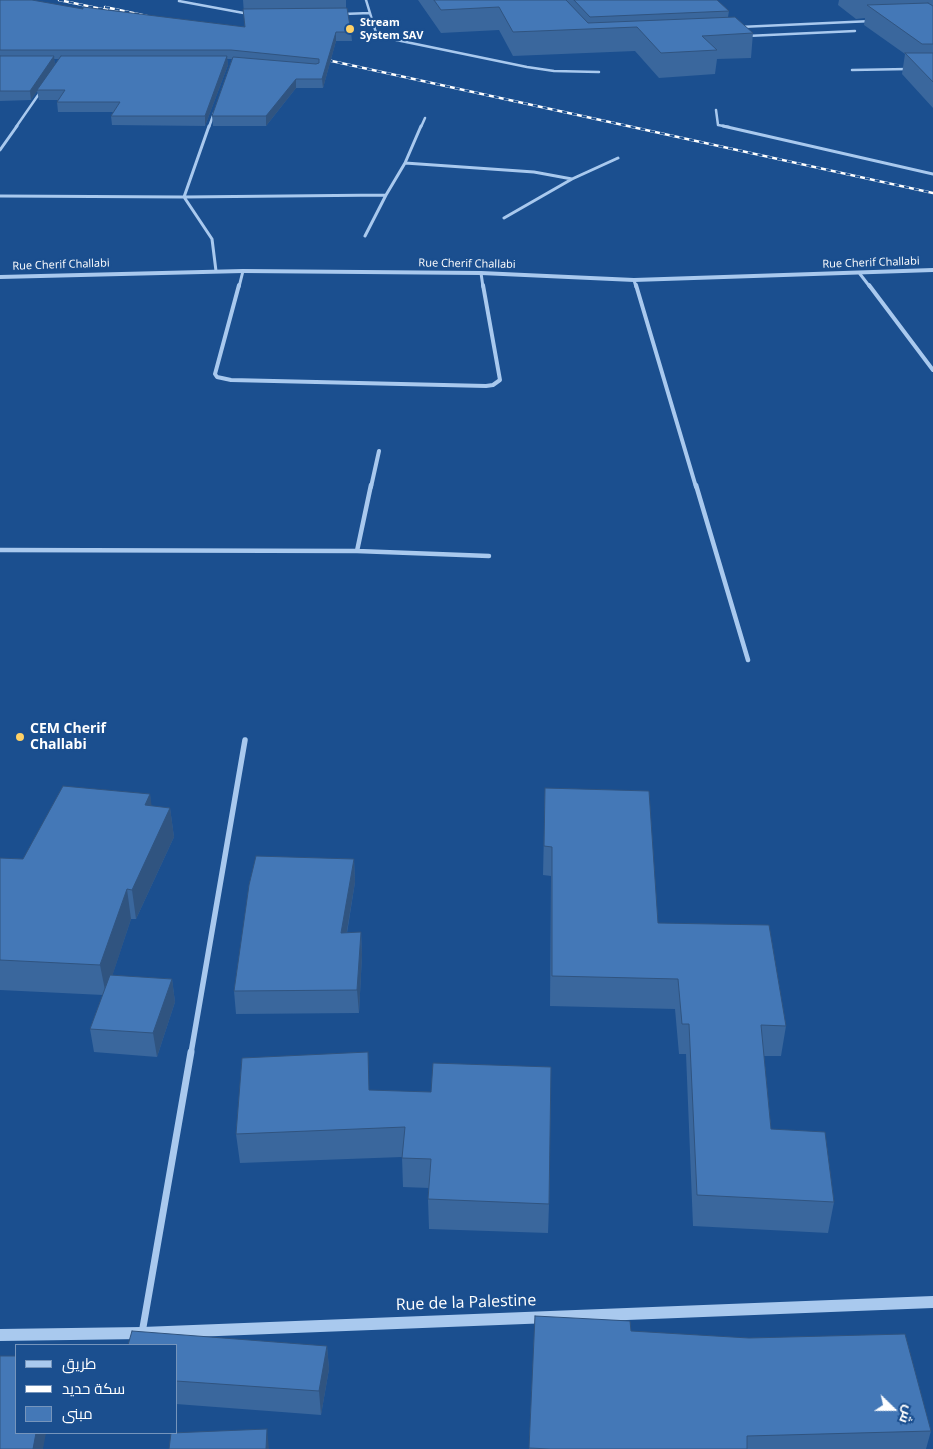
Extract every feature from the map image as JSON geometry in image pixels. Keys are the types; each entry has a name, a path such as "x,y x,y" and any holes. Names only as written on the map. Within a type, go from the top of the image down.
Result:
{"street":[{"path":"366,0 377,36 527,67 554,71 599,72"},
{"path":"179,1 208,8 255,14"},
{"path":"342,14 370,13"},
{"path":"855,31 746,36 737,27 875,21"},
{"path":"852,70 915,68"},
{"path":"0,150 44,86"},
{"path":"184,198 216,107"},
{"path":"716,110 718,125 933,174"},
{"path":"365,236 405,163 425,118"},
{"path":"504,218 572,179 618,158"},
{"path":"405,163 534,172 572,179"},
{"path":"0,196 184,198 386,195"},
{"path":"184,198 212,239 216,271"},
{"name":"Rue Cherif Challabi","path":"0,277 243,271 481,273 634,280 860,274 933,270"},
{"path":"243,271 215,374 218,377 231,380 486,386 493,385 500,380 481,273"},
{"path":"860,274 933,370"},
{"path":"634,280 748,660"},
{"path":"357,551 379,451"},
{"path":"0,550 357,551 489,556"},
{"path":"142,1333 245,740"},
{"name":"Rue de la Palestine","path":"0,1335 142,1333 933,1302"}],"building":[{"path":"0,0 32,0 83,9 83,7 245,27 243,9 347,8 351,32 336,32 322,79 296,79 266,116 212,116 233,57 316,64 319,63 319,59 231,50 0,50"},
{"path":"434,0 566,0 588,23 735,17 753,33 702,36 717,50 661,53 637,27 513,32 499,7 441,10"},
{"path":"574,0 717,0 729,11 590,17"},
{"path":"928,3 933,6 933,44 922,44 867,5"},
{"path":"905,53 933,53 933,82"},
{"path":"0,56 54,56 30,91 0,91"},
{"path":"61,56 227,56 205,116 111,116 120,102 57,102 65,90 37,90"},
{"path":"63,786 150,794 145,805 170,808 132,890 127,889 100,965 0,960 0,858 23,859"},
{"path":"545,788 649,791 658,923 769,925 786,1026 761,1025 771,1129 825,1132 834,1202 697,1195 689,1024 682,1024 678,979 552,976 552,847 544,846"},
{"path":"256,856 354,859 341,933 361,932 357,990 234,991 249,885"},
{"path":"110,975 172,979 153,1033 90,1029"},
{"path":"368,1052 369,1090 431,1092 433,1063 551,1067 549,1204 428,1199 431,1159 402,1158 405,1127 236,1134 242,1058"},
{"path":"535,1316 630,1321 631,1331 749,1338 905,1334 931,1431 747,1436 747,1449 529,1448"},
{"path":"132,1331 327,1346 319,1391 178,1381 178,1344 128,1344"},
{"path":"0,1356 15,1356 15,1434 36,1434 33,1449 0,1449"},
{"path":"267,1429 266,1449 169,1449 171,1434"}],"railway":[{"path":"59,0 111,11"},
{"path":"105,7 147,16"},
{"path":"318,58 933,193"}],"place":[{"name":"Stream System SAV","path":"350,29"},
{"name":"CEM Cherif Challabi","path":"20,737"}]}
